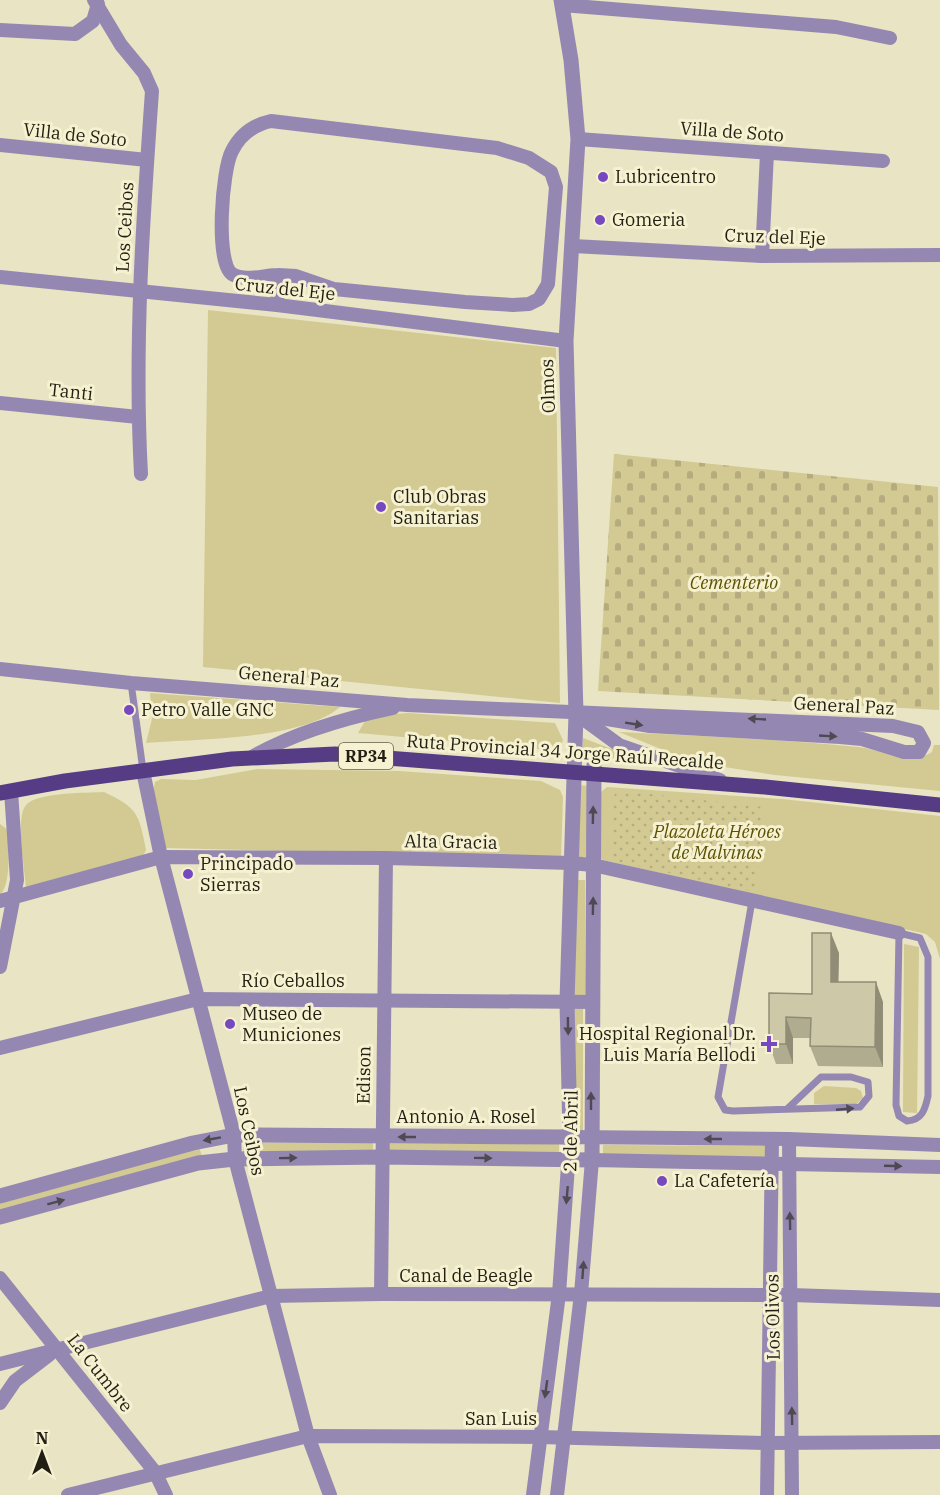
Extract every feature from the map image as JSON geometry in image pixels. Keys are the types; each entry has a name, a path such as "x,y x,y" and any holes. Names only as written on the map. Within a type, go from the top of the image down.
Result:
{"main road":[{"name":"Ruta Provincial 34 Jorge Raúl Recalde","path":"4,790 64,773 336,747 680,775 734,784 940,805"}],"street":[{"path":"0,30 75,34 93,21 96,2"},
{"name":"Los Ceibos","path":"96,2 121,45 144,74 152,91 140,291 138,417 141,474"},
{"path":"561,2 836,27 890,38"},
{"name":"Olmos","path":"561,2 571,60 578,139 566,341 576,714 575,768"},
{"path":"271,121 497,148 529,158 551,172 556,187 548,284 539,299 529,304 465,302 334,289 296,276 278,275 246,278 231,273 225,265 222,249 225,170 230,154 249,130 261,123 271,121"},
{"name":"Villa de Soto","path":"578,139 883,161"},
{"name":"Villa de Soto","path":"0,145 147,160"},
{"path":"762,256 767,153"},
{"name":"Cruz del Eje","path":"573,246 762,256 940,255"},
{"path":"277,305 278,275"},
{"name":"Cruz del Eje","path":"0,277 277,305 566,341"},
{"name":"Tanti","path":"0,404 138,417"},
{"name":"General Paz","path":"0,669 131,683 407,705 893,726 918,732 924,743 919,752 904,752 862,739 650,726 576,714"},
{"path":"259,753 365,714 407,705"},
{"path":"576,714 620,745 734,784"},
{"name":"Los Ceibos","path":"143,767 161,857 234,1135 236,1159 271,1296 308,1436 330,1495"},
{"name":"2 de Abril","path":"533,1495 559,1294 570,1159 567,1001 575,768"},
{"name":"2 de Abril","path":"557,1495 581,1294 592,1160 594,769"},
{"path":"0,967 17,880 4,790"},
{"name":"Alta Gracia","path":"0,901 161,857 386,858 570,863 593,865 899,933"},
{"name":"Edison","path":"381,1294 381,1136 386,858"},
{"name":"Río Ceballos","path":"0,1048 198,999 592,1002"},
{"name":"Antonio A. Rosel","path":"0,1196 193,1143 234,1135 789,1139 940,1144"},
{"name":"Los Olivos","path":"767,1495 772,1139"},
{"name":"Los Olivos","path":"789,1139 792,1495"},
{"path":"0,1217 198,1163 236,1159 382,1157 570,1159 940,1167"},
{"name":"La Cumbre","path":"0,1278 155,1472 166,1495"},
{"name":"Canal de Beagle","path":"0,1364 271,1296 791,1295 940,1300"},
{"path":"0,1403 15,1381 58,1349"},
{"name":"San Luis","path":"68,1495 308,1436 540,1437 767,1443 940,1442"}],"lane":[{"path":"131,683 143,767"},
{"path":"752,901 718,1097 725,1110 787,1109 860,1107 869,1096 868,1082 851,1077 821,1077 787,1109"},
{"path":"899,933 920,938 928,957 928,1096 924,1113 915,1120 907,1121 899,1116 896,1105 899,933"}],"green space":[{"name":"Club Obras Sanitarias","path":"208,310 556,348 560,703 203,667"},
{"name":"Cementerio","path":"614,454 938,487 939,710 598,691"},
{"path":"150,693 340,707 323,718 275,732 220,739 146,743 152,719"},
{"path":"408,713 555,723 563,740 560,749 550,750 358,733 365,721 384,715"},
{"path":"619,732 828,744 858,747 904,758 922,757 932,752 934,745 940,745 940,791 775,775 693,762"},
{"path":"583,738 651,764 583,755"},
{"path":"257,769 399,771 541,781 560,790 563,797 561,858 165,848 153,792 155,782 161,779 196,780"},
{"path":"578,785 589,786 586,857 575,857"},
{"path":"607,787 782,799 940,816 940,959 935,942 926,934 603,860 598,856 600,793"},
{"name":"Plazoleta Héroes de Malvinas","path":"615,790 763,807 755,892 611,860"},
{"path":"104,792 124,803 139,820 146,850 142,858 26,888 21,820 26,805 51,795"},
{"path":"0,824 8,830 9,855 8,873 4,890 0,896"},
{"path":"574,880 585,880 585,997 574,996"},
{"path":"904,944 919,947 917,1113 903,1112"},
{"path":"574,1008 583,1008 583,1131 575,1131"},
{"path":"824,1086 856,1088 861,1091 863,1098 856,1104 814,1104 814,1093"},
{"path":"373,1142 373,1152 243,1153 243,1143"},
{"path":"388,1144 559,1144 559,1153 388,1153"},
{"path":"603,1145 765,1146 765,1157 603,1156"},
{"path":"199,1147 202,1156 0,1210 0,1201"}],"building":[{"path":"812,933 831,933 831,982 876,982 875,1047 810,1046 811,1018 786,1017 786,1044 769,1044 769,993 812,994"}],"place":[{"name":"Lubricentro","path":"603,177"},
{"name":"Gomeria","path":"600,220"},
{"name":"Club Obras Sanitarias","path":"381,507"},
{"name":"Petro Valle GNC","path":"129,710"},
{"name":"Principado Sierras","path":"188,874"},
{"name":"Museo de Municiones","path":"230,1024"},
{"name":"Hospital Regional Dr. Luis María Bellodi","path":"769,1044"},
{"name":"La Cafetería","path":"662,1181"}]}
